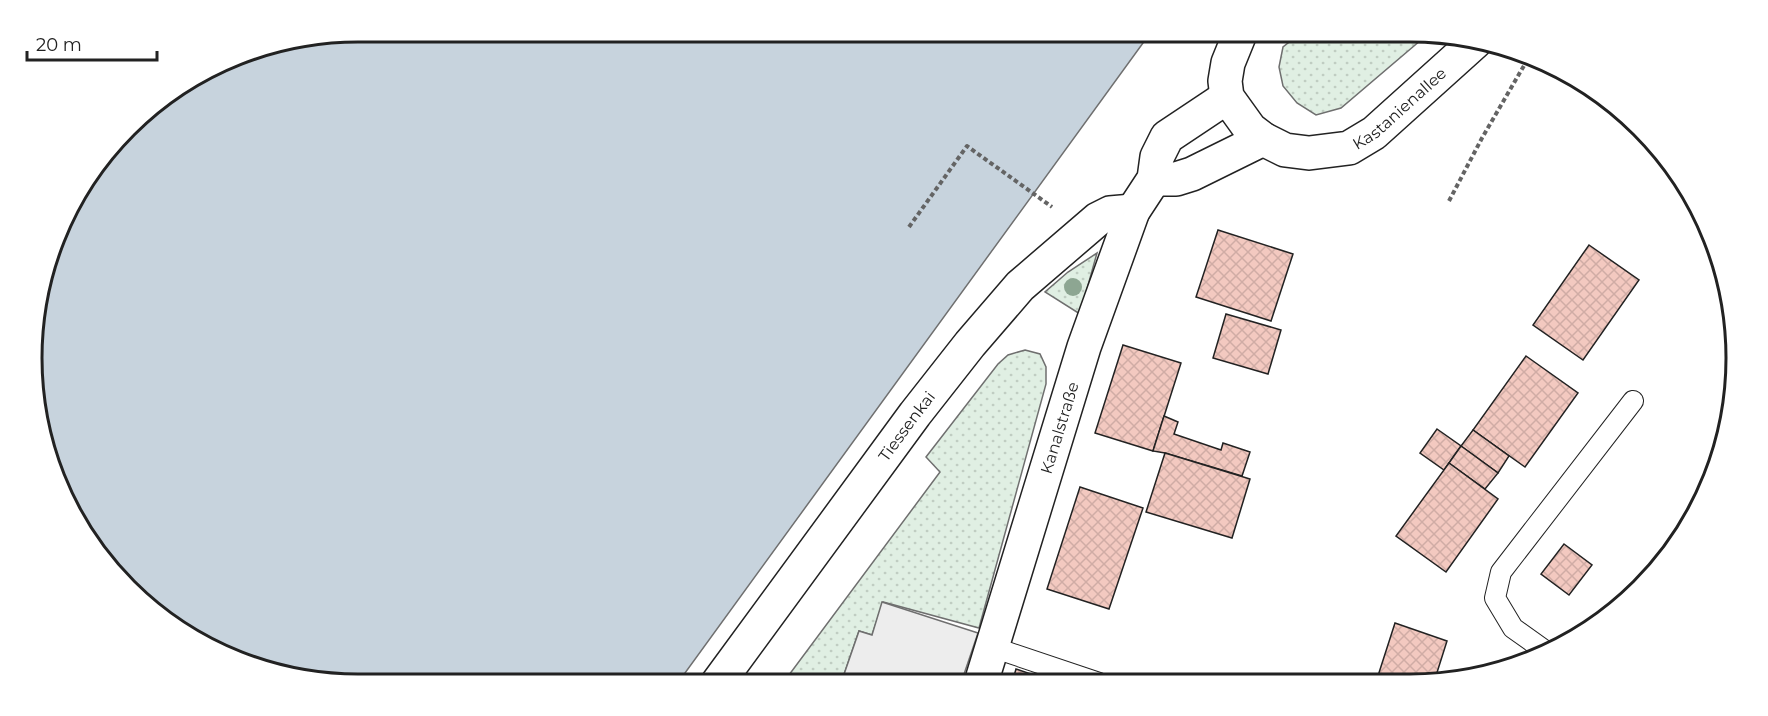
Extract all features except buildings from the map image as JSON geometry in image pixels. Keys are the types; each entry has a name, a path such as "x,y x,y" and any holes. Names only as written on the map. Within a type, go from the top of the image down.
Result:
{"street":[{"path":"1227,97 1225,81 1228,63 1237,42"},
{"name":"Kastanienallee","path":"1227,97 1250,129 1263,139 1286,150 1309,153 1348,148 1374,133 1469,48"},
{"name":"Kanalstraße","path":"984,674 1084,347 1133,211 1154,179 1157,157 1167,137 1227,97"},
{"path":"1154,179 1176,179 1192,174 1263,139"},
{"name":"Tiessenkai","path":"724,674 915,414 970,344 1020,286 1098,219 1110,213 1133,211"}],"lane":[{"path":"1539,646 1513,628 1495,598 1502,572 1633,401"},
{"path":"992,647 1075,674"}],"path":[{"path":"1449,201 1525,64"},
{"path":"909,227 968,146 1053,208"}],"green space":[{"path":"1289,42 1418,42 1341,108 1316,115 1297,103 1283,86 1279,67 1283,47"},
{"path":"1097,253 1080,314 1045,292 1068,272"},
{"path":"1025,350 1040,354 1046,367 1046,384 979,628 883,602 872,635 859,631 844,674 790,674 940,472 926,457 998,364 1008,355"}],"shaded area":[{"path":"358,42 1144,42 684,674 358,674 296,668 256,657 200,632 150,596 120,566 95,534 66,479 48,420 42,358 48,296 66,237 95,182 120,150 150,120 182,95 237,66 296,48"},
{"path":"882,602 978,633 964,674 844,674 859,631 872,635"}]}
